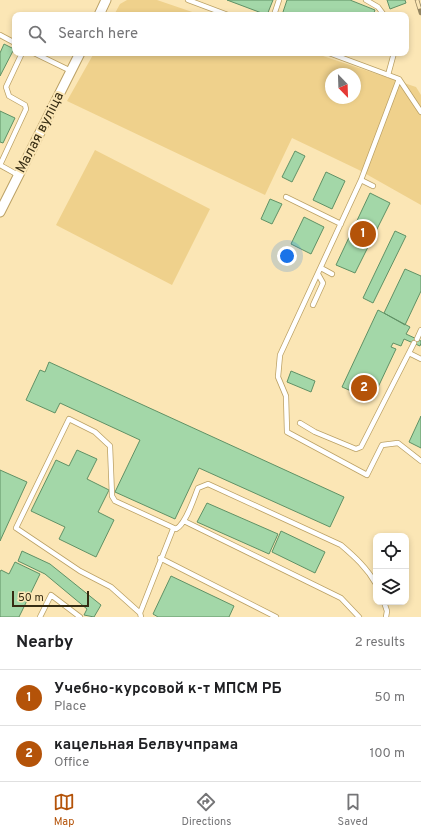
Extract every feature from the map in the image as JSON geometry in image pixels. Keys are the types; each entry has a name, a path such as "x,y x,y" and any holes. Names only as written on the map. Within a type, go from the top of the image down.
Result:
{"street":[{"path":"100,12 106,0"},
{"name":"Малая вуліца","path":"0,212 3,198 18,175 78,56"}],"lane":[{"path":"188,0 220,12"},
{"path":"275,12 279,0"},
{"path":"366,0 378,6 382,12"},
{"path":"0,35 12,41"},
{"path":"18,175 0,165 26,109 25,105 9,96 6,87 21,56"},
{"path":"40,56 71,71"},
{"path":"337,56 399,79 421,112"},
{"path":"388,75 393,56"},
{"path":"399,79 361,180 280,355 278,377 286,396 287,432 367,475 382,445 398,442 421,461"},
{"path":"361,180 373,186"},
{"path":"286,196 341,224"},
{"path":"321,268 332,274"},
{"path":"313,305 323,283 318,274"},
{"path":"300,423 315,432 356,449 361,447 421,330"},
{"path":"409,353 421,359"},
{"path":"173,529 160,558 141,615 111,586 80,571 16,528 69,418 95,432 110,446 112,496 115,501 173,529 180,528 198,488 208,484 341,546 357,558 373,579"},
{"path":"184,521 341,598 359,617"},
{"path":"160,558 276,617"},
{"path":"40,617 51,595 80,617"},
{"path":"385,605 387,611 386,617"}],"shaded area":[{"path":"127,0 157,0 192,12 116,12 120,4"},
{"path":"92,56 323,56 359,68 325,68 325,104 361,104 361,69 416,87 421,95 421,205 359,170 292,138 265,195 67,101"},
{"path":"95,150 210,209 172,285 56,225"}],"building":[{"path":"227,0 273,0 268,12 259,12"},
{"path":"287,0 350,0 375,10 374,12 283,12"},
{"path":"387,0 405,0 406,3 390,9"},
{"path":"4,44 12,48 12,53 0,76 0,53"},
{"path":"0,111 15,118 3,143 0,142"},
{"path":"295,151 305,156 292,182 282,177"},
{"path":"326,172 345,181 332,209 313,200"},
{"path":"370,193 390,203 355,273 336,265"},
{"path":"270,199 282,204 272,224 261,219"},
{"path":"304,217 324,227 311,254 291,244"},
{"path":"395,231 406,236 373,303 363,298"},
{"path":"405,269 421,276 421,291 405,325 384,313"},
{"path":"378,310 410,327 406,334 421,341 421,343 420,346 404,339 401,346 393,343 391,347 396,349 372,400 342,387"},
{"path":"49,362 344,497 330,527 199,468 175,519 115,492 140,440 60,403 55,413 26,400 40,370 45,372"},
{"path":"291,371 315,381 311,392 287,382"},
{"path":"421,416 421,448 409,442"},
{"path":"77,450 97,459 87,479 109,490 98,512 114,520 96,557 59,539 65,527 31,511 56,460 69,466"},
{"path":"0,470 27,482 0,541"},
{"path":"207,503 278,534 269,554 197,522"},
{"path":"281,531 325,552 315,573 272,552"},
{"path":"22,551 50,564 101,605 94,617 84,615 87,609 45,574 18,561"},
{"path":"15,562 40,574 19,617 0,617 0,572 1,570 9,574"},
{"path":"171,576 234,606 229,617 158,617 153,614"}],"railway":[{"path":"417,0 421,13"}],"place":[{"name":"Учебно-курсовой к-т МПСМ РБ","path":"363,234"},
{"name":"кацельная Белвучпрама","path":"364,388"}]}
